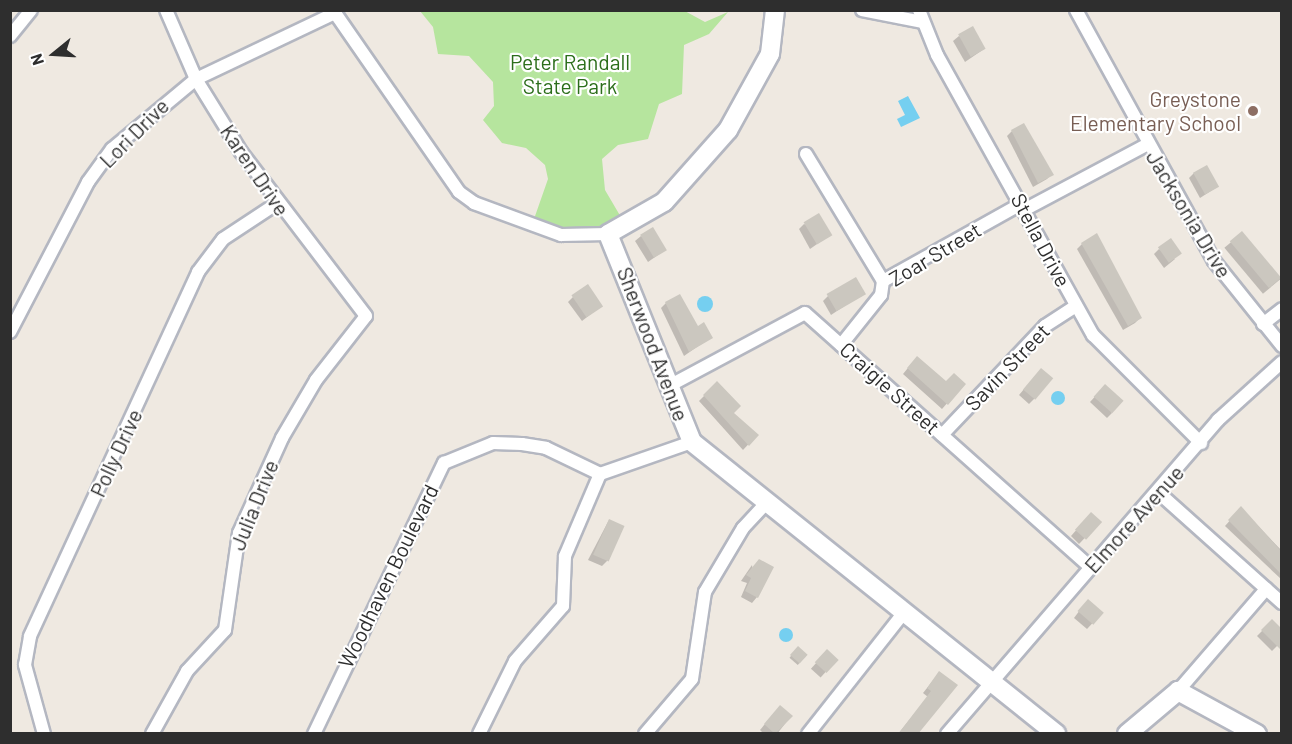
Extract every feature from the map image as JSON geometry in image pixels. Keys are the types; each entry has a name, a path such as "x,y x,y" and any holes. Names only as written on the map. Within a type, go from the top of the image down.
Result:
{"street":[{"path":"10,36 31,10"},
{"name":"Karen Drive","path":"166,10 196,79 276,204 366,316"},
{"path":"334,12 459,192 561,235 608,234 664,201 728,130 770,54 775,10"},
{"path":"862,10 921,16"},
{"name":"Jacksonia Drive","path":"1076,10 1214,261 1281,345"},
{"name":"Lori Drive","path":"10,332 88,182 112,149 196,79 334,12"},
{"name":"Stella Drive","path":"921,16 1076,306 1106,352 1201,442"},
{"name":"Zoar Street","path":"841,345 881,295 883,280 1148,144"},
{"path":"806,154 883,280"},
{"name":"Polly Drive","path":"44,734 25,665 30,636 198,272 223,239 276,204"},
{"name":"Sherwood Avenue","path":"608,234 692,441 1056,734"},
{"name":"Savin Street","path":"942,435 1045,326 1076,306"},
{"path":"1263,324 1281,309"},
{"name":"Craigie Street","path":"669,386 796,314 810,316 1091,568"},
{"name":"Julia Drive","path":"152,734 188,671 225,630 239,533 282,438 316,380 366,316"},
{"name":"Elmore Avenue","path":"947,734 990,681 1159,493 1201,442 1281,362"},
{"path":"478,734 515,661 563,606 565,556 600,474 692,441"},
{"name":"Woodhaven Boulevard","path":"314,734 444,463 493,444 522,444 546,448 600,474"},
{"path":"1159,493 1281,603"},
{"path":"645,734 692,678 705,592 743,528 768,501"},
{"path":"1127,734 1178,691 1266,589"},
{"path":"808,734 905,611"},
{"path":"1178,691 1257,734"}],"green space":[{"name":"Peter Randall State Park","path":"683,10 705,22 728,12 709,34 684,45 682,94 659,104 648,139 618,145 602,159 605,190 625,224 591,236 534,219 548,179 545,165 526,148 502,143 483,120 494,106 493,82 469,56 438,54 433,27 420,11"}],"water":[{"path":"908,96 920,118 901,127 897,119 905,115 898,101"},
{"path":"705,296 711,298 713,304 711,310 705,312 699,310 697,304 699,298"},
{"path":"1058,391 1063,393 1065,398 1063,403 1058,405 1053,403 1051,398 1053,393"},
{"path":"783,628 789,628 793,635 789,642 783,642 779,638 779,632"}],"building":[{"path":"973,26 986,49 971,57 958,34"},
{"path":"1024,123 1054,175 1038,183 1011,130"},
{"path":"1207,165 1219,187 1205,195 1193,173"},
{"path":"819,213 832,235 817,245 804,222"},
{"path":"653,227 667,250 654,258 640,235"},
{"path":"1242,231 1281,278 1269,288 1230,241"},
{"path":"1097,233 1142,318 1128,326 1081,243"},
{"path":"1171,238 1182,254 1169,263 1158,247"},
{"path":"856,277 866,294 837,311 827,294"},
{"path":"588,284 603,306 587,318 571,295"},
{"path":"680,294 698,326 704,322 713,338 689,352 665,302"},
{"path":"917,356 946,381 954,373 966,384 948,405 907,368"},
{"path":"1041,368 1053,378 1035,400 1023,389"},
{"path":"717,381 741,406 734,413 759,435 749,446 703,395"},
{"path":"1105,384 1124,401 1112,413 1094,397"},
{"path":"1241,506 1281,551 1281,574 1228,520"},
{"path":"1091,512 1102,522 1086,540 1075,530"},
{"path":"609,519 625,526 609,562 593,555"},
{"path":"759,559 774,567 758,598 745,591 751,578 746,575"},
{"path":"1088,599 1104,613 1093,625 1078,611"},
{"path":"1272,619 1281,628 1281,650 1261,630"},
{"path":"798,646 808,655 800,664 790,655"},
{"path":"827,649 839,660 826,673 815,662"},
{"path":"939,671 958,685 918,734 898,734 931,691 927,688"},
{"path":"780,705 793,716 775,734 764,724"}],"place":[{"name":"Greystone Elementary School","path":"1253,111"}]}
